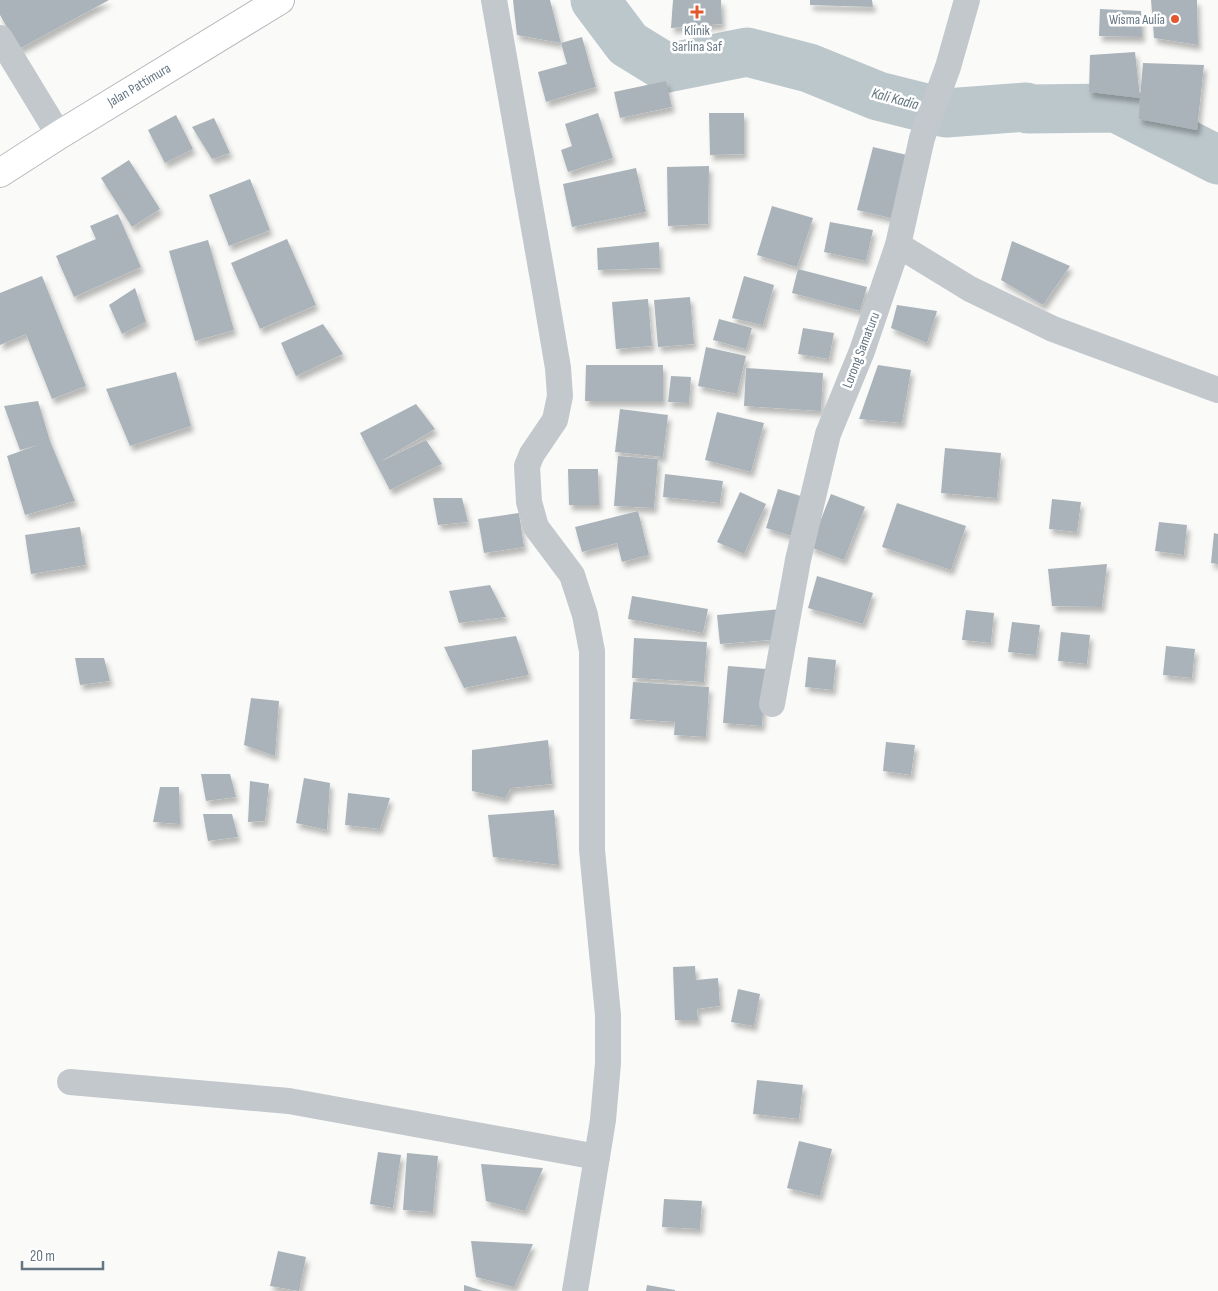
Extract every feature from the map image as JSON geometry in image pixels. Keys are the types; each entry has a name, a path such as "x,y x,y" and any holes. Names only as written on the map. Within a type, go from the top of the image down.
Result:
{"highway":[{"name":"Jalan Pattimura","path":"0,173 59,134 280,0"}],"street":[{"path":"494,0 547,301 558,368 560,396 555,420 532,454 527,466 529,502 536,527 572,575 586,615 592,651 592,850 608,1015 608,1063 603,1120 575,1291"},
{"name":"Lorong Samaturu","path":"772,704 798,560 828,434 862,352 898,245 922,138 948,67 967,0"},
{"path":"0,38 59,134"},
{"path":"898,245 970,289 1053,329 1218,390"},
{"path":"70,1082 289,1101 597,1157"}],"building":[{"path":"0,0 109,0 19,49 0,15"},
{"path":"513,0 550,0 561,43 517,35"},
{"name":"Klinik Sarlina Saf","path":"673,0 721,0 722,24 671,28"},
{"path":"810,0 872,0 873,7 810,5"},
{"name":"Wisma Aulia","path":"1151,0 1197,0 1198,45 1154,38"},
{"path":"1100,9 1141,11 1142,37 1099,36"},
{"path":"582,37 596,87 546,102 538,72 567,64 561,43"},
{"path":"1135,52 1140,98 1089,92 1090,55"},
{"path":"1143,63 1204,65 1197,130 1139,119"},
{"path":"666,81 672,107 620,118 614,92"},
{"path":"598,113 613,158 568,172 561,150 572,146 565,124"},
{"path":"709,113 744,113 744,154 710,155"},
{"path":"176,115 193,149 165,163 148,130"},
{"path":"214,118 230,153 212,159 192,127"},
{"path":"873,147 907,155 891,218 857,210"},
{"path":"129,160 160,209 132,227 101,178"},
{"path":"709,166 708,224 668,226 667,167"},
{"path":"636,168 646,212 572,227 563,184"},
{"path":"250,179 270,230 229,246 209,195"},
{"path":"772,206 813,218 797,267 757,255"},
{"path":"118,214 141,267 74,297 56,256 96,239 90,226"},
{"path":"830,222 873,230 866,261 824,252"},
{"path":"287,239 316,305 260,329 231,263"},
{"path":"208,240 234,330 195,341 169,251"},
{"path":"1012,241 1070,266 1043,305 1001,280"},
{"path":"659,242 660,268 598,270 597,248"},
{"path":"798,269 867,287 860,311 792,293"},
{"path":"42,276 86,386 52,399 26,334 0,345 0,293"},
{"path":"744,276 774,285 763,325 732,318"},
{"path":"135,288 146,322 122,334 109,305"},
{"path":"690,297 694,344 658,347 654,300"},
{"path":"648,299 652,346 616,349 612,302"},
{"path":"897,305 937,311 927,343 891,328"},
{"path":"719,319 752,328 746,349 713,340"},
{"path":"323,324 343,354 296,376 281,343"},
{"path":"803,328 834,333 829,359 798,354"},
{"path":"706,347 746,356 737,394 698,386"},
{"path":"586,365 663,365 663,401 585,401"},
{"path":"878,365 911,370 902,423 859,419"},
{"path":"746,368 823,373 821,411 744,406"},
{"path":"176,372 191,426 130,446 106,389"},
{"path":"671,376 691,377 689,403 668,402"},
{"path":"38,401 50,441 75,501 25,515 7,456 38,445 20,450 4,406"},
{"path":"416,404 435,429 380,462 426,440 442,464 390,490 360,433"},
{"path":"620,409 668,415 663,457 615,452"},
{"path":"717,412 764,423 751,472 705,460"},
{"path":"945,448 1001,453 997,498 941,493"},
{"path":"618,456 658,459 654,508 614,506"},
{"path":"568,469 598,469 599,505 569,505"},
{"path":"665,474 723,481 720,503 663,497"},
{"path":"778,489 807,498 795,537 766,528"},
{"path":"740,492 766,504 744,554 717,542"},
{"path":"831,494 865,507 844,560 810,547"},
{"path":"433,498 462,498 468,522 438,525"},
{"path":"1052,499 1081,502 1077,532 1049,529"},
{"path":"897,503 966,526 951,570 882,547"},
{"path":"638,511 649,555 622,562 617,543 582,552 575,527"},
{"path":"519,513 524,547 484,553 478,519"},
{"path":"1159,522 1187,525 1184,555 1155,551"},
{"path":"80,527 86,565 31,574 25,535"},
{"path":"1214,533 1218,534 1218,564 1211,563"},
{"path":"1107,564 1102,607 1052,606 1048,569"},
{"path":"817,576 873,593 863,624 808,608"},
{"path":"490,585 506,617 459,623 449,591"},
{"path":"632,596 708,609 703,633 628,619"},
{"path":"781,609 783,639 720,644 717,615"},
{"path":"966,610 994,613 991,643 962,640"},
{"path":"1012,622 1040,625 1036,655 1008,652"},
{"path":"1061,632 1090,635 1087,664 1058,661"},
{"path":"516,636 529,675 464,688 444,647"},
{"path":"634,638 707,642 704,682 632,678"},
{"path":"1166,646 1195,649 1192,678 1163,675"},
{"path":"808,657 836,660 833,690 805,687"},
{"path":"75,658 104,658 110,681 80,685"},
{"path":"728,666 766,669 762,726 723,723"},
{"path":"633,682 709,687 706,737 674,735 675,722 630,719"},
{"path":"251,698 279,701 275,756 244,745"},
{"path":"548,740 552,784 511,788 505,798 472,791 472,750"},
{"path":"886,742 915,745 911,775 883,771"},
{"path":"201,774 230,774 236,797 206,801"},
{"path":"304,778 330,783 327,830 296,823"},
{"path":"250,781 269,784 265,821 248,822"},
{"path":"160,787 179,787 180,824 153,822"},
{"path":"348,793 390,798 380,829 345,825"},
{"path":"554,810 559,865 493,857 488,815"},
{"path":"203,814 232,814 238,837 208,841"},
{"path":"695,966 696,980 718,978 720,1006 697,1009 698,1020 675,1020 673,967"},
{"path":"738,989 760,994 754,1026 731,1022"},
{"path":"757,1080 803,1085 799,1119 753,1114"},
{"path":"799,1141 832,1149 820,1196 787,1188"},
{"path":"378,1152 401,1155 393,1208 370,1204"},
{"path":"407,1153 438,1156 433,1212 403,1210"},
{"path":"481,1164 543,1168 525,1211 486,1201"},
{"path":"664,1199 702,1201 700,1229 662,1227"},
{"path":"471,1241 533,1244 514,1287 476,1277"},
{"path":"278,1251 306,1257 299,1291 270,1286"},
{"path":"464,1285 483,1291 464,1291"},
{"path":"647,1285 675,1290 675,1291 646,1291"}],"waterway":[{"name":"Kali Kadia","path":"595,0 628,44 667,68 747,52 809,68 878,96 946,113 1026,107 1028,109 1116,108 1218,160"}],"place":[{"name":"Klinik Sarlina Saf","path":"697,12"},
{"name":"Wisma Aulia","path":"1175,19"}]}
